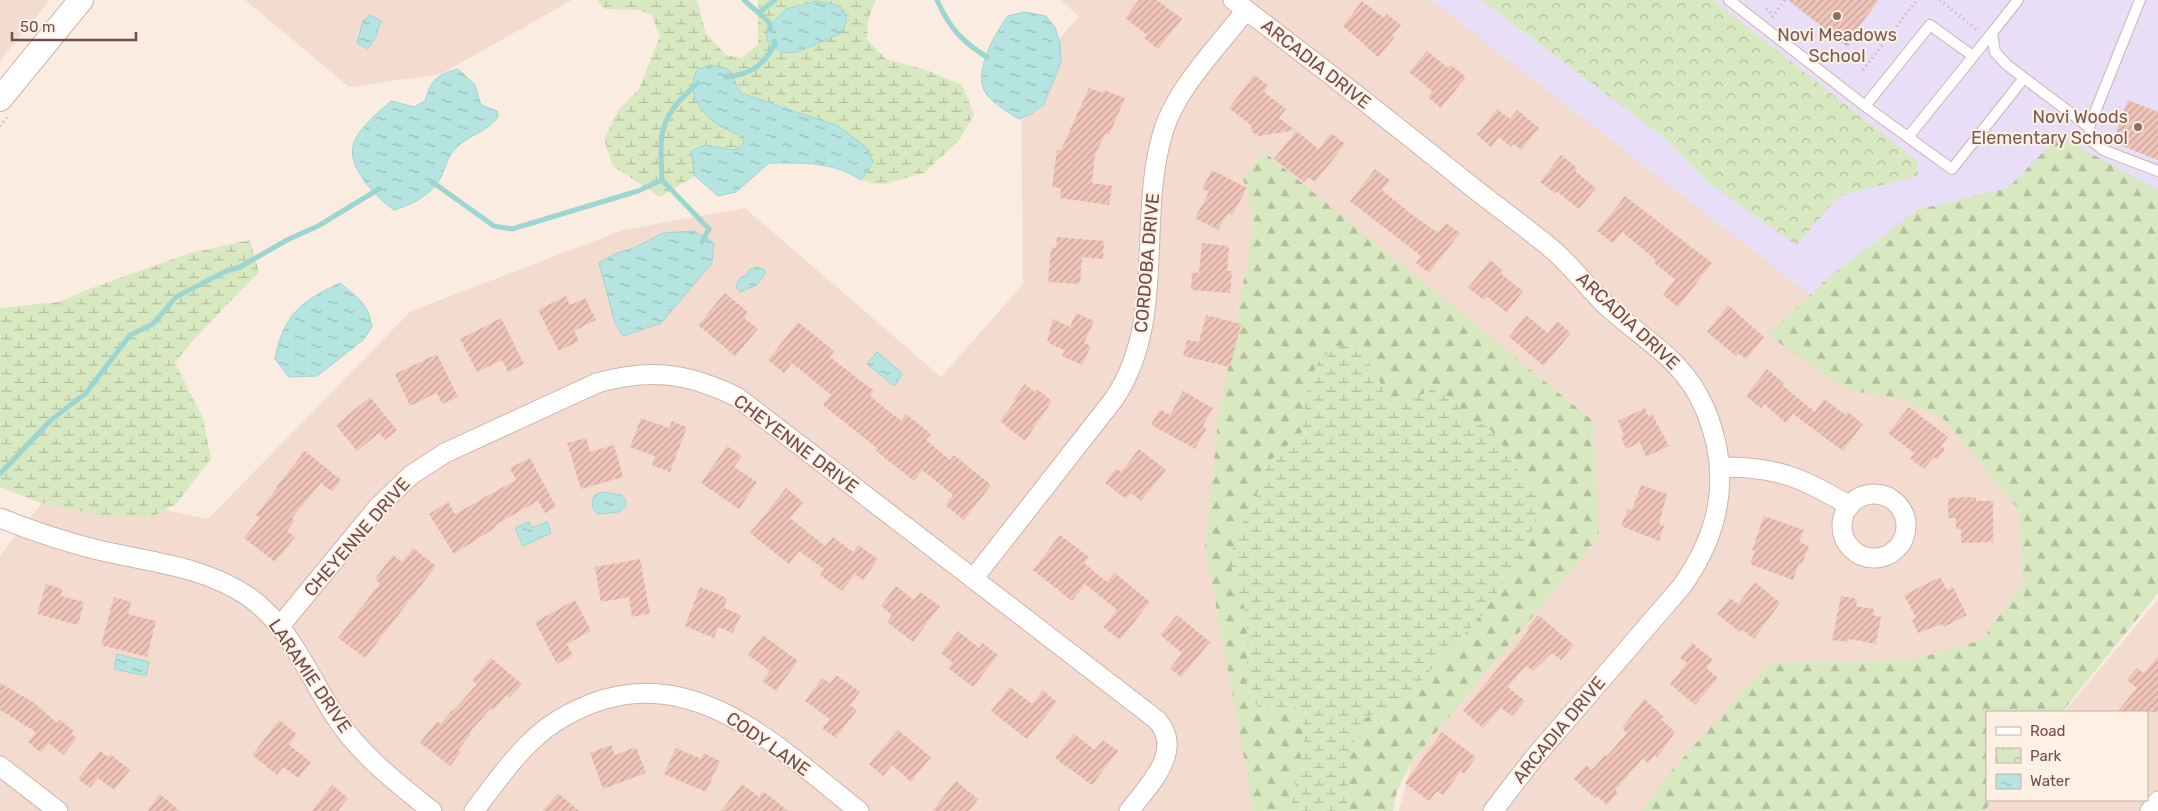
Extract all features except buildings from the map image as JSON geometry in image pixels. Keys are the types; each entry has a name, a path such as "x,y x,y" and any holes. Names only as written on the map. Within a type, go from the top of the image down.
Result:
{"street":[{"path":"4,87 81,0"},
{"name":"ARCADIA DRIVE","path":"1239,5 1554,251 1610,309 1662,349 1683,371 1704,408 1720,467 1720,489 1715,517 1707,544 1695,567 1676,593 1533,759 1492,811"},
{"name":"CORDOBA DRIVE","path":"973,579 1114,399 1132,367 1140,339 1144,314 1156,172 1164,130 1175,104 1239,5"},
{"name":"CHEYENNE DRIVE","path":"280,626 394,489 427,463 576,392 618,377 646,374 684,376 710,384 737,397 1157,720 1167,741 1166,756 1160,771 1129,811"},
{"path":"1720,467 1747,466 1774,470 1810,483 1850,506"},
{"name":"LARAMIE DRIVE","path":"0,518 93,549 168,563 212,577 250,598 280,626 350,737 402,787 432,811"},
{"name":"CODY LANE","path":"474,811 519,754 548,727 585,706 612,697 635,693 680,697 727,713 750,726 859,811"},
{"path":"0,766 58,811"},
{"path":"2150,811 2158,801"}],"lane":[{"path":"1729,0 1865,106 1952,169 2024,78"},
{"path":"1908,137 2018,0"},
{"path":"2140,0 2089,127 2092,141 2103,150 2158,171"},
{"path":"1865,106 1930,25 1973,56"},
{"path":"1992,33 1996,52 2007,65 2089,127"}],"path":[{"path":"1763,28 1785,0"},
{"path":"1863,70 1917,0"},
{"path":"1940,0 1977,30 1983,44"},
{"path":"1766,9 1773,15"},
{"path":"1977,30 1983,22"}],"shaded area":[{"path":"0,0 50,0 0,61"},
{"path":"245,0 572,0 441,74 349,87"},
{"path":"1060,0 1432,0 2093,514 1951,697 1672,811 1399,811 1412,761 1599,537 1271,811 0,811 0,556 54,487 208,519 411,311 623,230 745,208 941,377 1023,284 1021,84 1079,16"},
{"path":"1431,0 2158,0 2158,564 1896,362"},
{"path":"2158,599 2158,811 1983,811 1991,801 2148,801 2148,711 2065,711"}],"green space":[{"path":"597,0 697,0 706,34 726,55 742,58 758,44 758,0 876,0 868,20 867,39 886,59 929,71 962,85 974,115 960,139 924,173 880,185 861,180 873,162 800,112 741,93 737,83 703,113 727,132 741,135 744,143 735,150 705,145 691,150 695,176 660,197 613,166 604,139 619,109 639,89 660,36 651,15 639,10 605,9","holes":["817,1 842,33 797,52 781,52 767,40 767,29 786,9"]},
{"path":"1481,0 1713,0 1917,161 1918,176 1839,196 1796,245 1706,181 1666,139"},
{"path":"2059,136 2158,190 2158,593 2063,711 1986,711 1986,801 1992,801 1984,811 1642,811 1672,770 1769,663 1912,660 1982,640 2023,583 2019,510 1943,418 1905,400 1848,390 1768,335 1830,276 1917,210 2008,188"},
{"path":"1264,152 1593,421 1599,537 1412,761 1397,791 1393,811 1254,811 1205,546 1218,423 1254,225 1247,188 1243,180"},
{"path":"250,240 259,272 205,327 175,363 203,418 211,459 176,504 151,517 103,516 38,502 0,487 0,308 59,302 89,289 190,253"},
{"path":"1338,346 1357,348 1378,376 1384,394 1391,401 1402,403 1436,388 1459,404 1465,419 1487,426 1503,445 1524,481 1537,489 1540,505 1527,546 1482,615 1405,698 1362,720 1347,759 1348,799 1344,811 1290,811 1305,736 1303,717 1295,707 1276,712 1263,710 1253,702 1247,688 1247,617 1229,561 1240,528 1256,498 1261,477 1272,459 1302,432 1308,383 1321,357"}],"water":[{"path":"817,1 840,6 847,19 842,33 797,52 781,53 767,40 767,29 786,9"},
{"path":"1025,12 1046,16 1055,27 1060,43 1061,62 1044,104 1031,114 1019,119 1000,107 988,96 982,83 982,73 987,52 1003,23 1008,16"},
{"path":"370,15 381,21 376,36 368,49 357,43 363,21"},
{"path":"710,65 728,69 741,93 838,126 866,147 873,162 861,180 839,169 828,166 805,163 769,163 736,192 718,196 695,176 691,151 705,145 735,150 744,143 741,135 720,126 703,111 697,102 693,92 693,81 697,70"},
{"path":"458,69 475,85 481,105 497,111 498,117 489,126 453,151 433,189 414,202 394,210 372,191 359,173 353,155 355,140 369,121 391,101 414,107 425,101 436,79 445,73"},
{"path":"694,231 714,243 712,263 661,323 623,336 615,323 599,263 663,233"},
{"path":"756,267 766,272 757,285 740,292 736,286 740,278 747,275 750,269"},
{"path":"340,283 365,306 372,327 363,340 317,376 289,377 275,359 283,331 289,320 304,303"},
{"path":"877,352 903,374 894,386 867,364"},
{"path":"602,492 622,495 626,501 626,506 619,512 598,514 592,505 595,495"},
{"path":"529,522 532,528 547,522 551,533 523,546 515,528"},
{"path":"117,654 149,662 146,676 114,669"}],"waterway":[{"path":"744,0 769,22 771,30"},
{"path":"760,12 775,0"},
{"path":"937,0 946,18 957,33 970,46 987,57"},
{"path":"726,77 743,74 755,68 766,58 775,44 774,41"},
{"path":"698,83 681,99 667,118 662,137 661,157 662,180 709,229 702,242"},
{"path":"431,181 494,226 512,229 638,191 662,180"},
{"path":"0,474 51,420 86,393 130,335 153,324 176,297 224,272 240,267 287,240 318,226 379,189"}],"place":[{"name":"Novi Meadows School","path":"1837,16"},
{"name":"Novi Woods Elementary School","path":"2138,127"}]}
